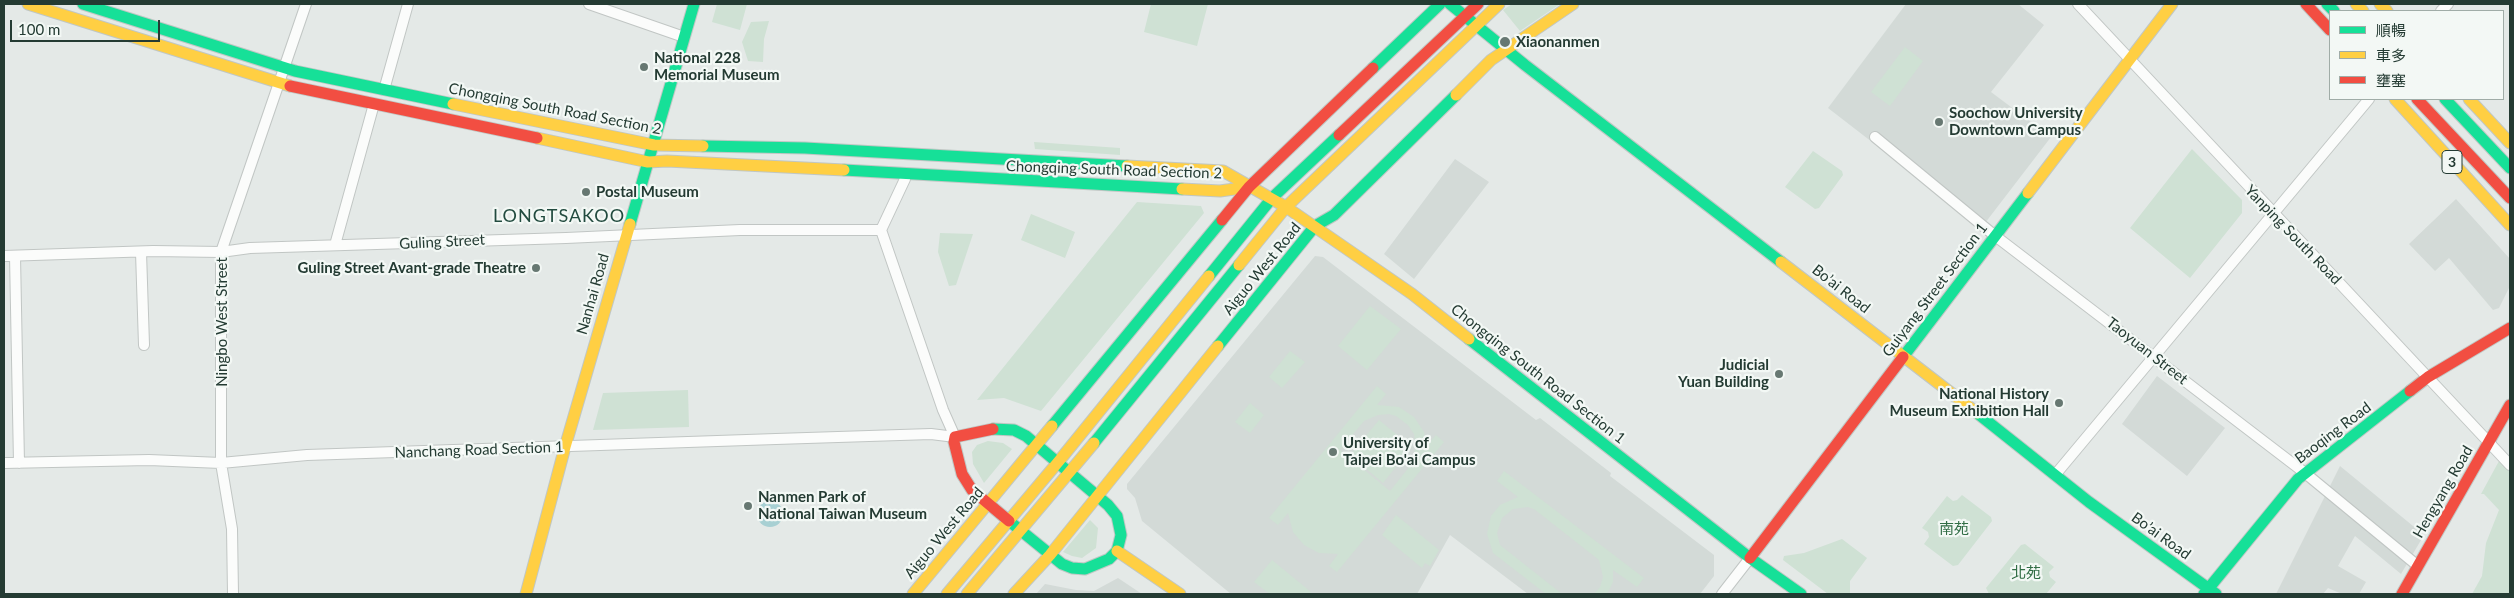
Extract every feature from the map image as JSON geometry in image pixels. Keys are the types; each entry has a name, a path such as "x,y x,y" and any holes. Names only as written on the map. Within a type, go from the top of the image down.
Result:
{"street":[{"name":"Chongqing South Road Section 2","path":"28,4 280,83 648,162 676,161 1220,191 1249,187"},
{"name":"Chongqing South Road Section 2","path":"84,4 285,69 654,145 805,148 1218,170 1249,187"},
{"name":"Ningbo West Street","path":"233,594 232,529 221,463 221,252 306,4"},
{"path":"384,90 408,4"},
{"path":"589,4 684,37"},
{"name":"Nanhai Road","path":"526,594 565,447 694,4"},
{"name":"Aiguo West Road","path":"913,594 1249,187 1440,4"},
{"name":"Bo’ai Road","path":"1450,4 1681,186 2209,592"},
{"path":"947,594 1059,461 1272,198 1478,4"},
{"name":"Aiguo West Road","path":"967,594 1286,207 1499,4"},
{"name":"Aiguo West Road","path":"1014,594 1050,555 1315,226 1334,215 1491,60 1573,4"},
{"name":"Yanping South Road","path":"2078,4 2510,465"},
{"name":"Guiyang Street Section 1","path":"1722,594 2172,4"},
{"path":"2306,4 2329,29"},
{"path":"2055,475 2152,356 2274,215 2368,100"},
{"name":"3","path":"2397,100 2510,225"},
{"name":"3","path":"2418,100 2510,198"},
{"path":"2446,100 2510,168"},
{"path":"2470,100 2510,143"},
{"path":"335,245 374,104"},
{"name":"Taoyuan Street","path":"1875,137 1994,235 2305,473 2418,566"},
{"path":"906,173 881,230 943,410 955,437 954,442 962,474 972,490 988,504 1050,555 1072,568 1085,569 1110,559 1117,551 1120,543 1120,524 1117,516 1098,495 1059,461 1037,445 1014,430 1001,428 973,431 955,437"},
{"name":"Chongqing South Road Section 1","path":"1249,187 1272,198 1315,226 1412,294 1750,558 1801,594"},
{"name":"Guling Street","path":"4,256 221,252 250,248 740,230 881,230"},
{"path":"141,252 144,345"},
{"path":"15,256 19,463"},
{"name":"Baoqing Road","path":"2209,592 2298,479 2428,377 2510,328"},
{"name":"Hengyang Road","path":"2402,594 2510,405"},
{"name":"Nanchang Road Section 1","path":"4,462 149,460 221,463 307,456 931,434 955,437"},
{"path":"1117,551 1180,594"}],"shaded area":[{"name":"Soochow University Downtown Campus","path":"1906,4 2018,4 2044,25 1991,92 2051,137 1982,227 1828,108"},
{"path":"1455,159 1489,182 1414,279 1384,254"},
{"path":"2456,199 2510,259 2510,286 2499,308 2493,310 2449,258 2435,271 2409,244"},
{"name":"University of Taipei Bo'ai Campus","path":"1315,256 1323,257 1536,420 1540,418 1611,473 1610,476 1714,555 1714,576 1700,594 1528,594 1450,535 1417,594 1231,594 1142,521 1135,498 1127,489 1127,484"},
{"path":"2157,376 2225,428 2187,476 2122,424"},
{"path":"2340,466 2424,535 2401,574 2355,536 2338,566 2366,582 2359,594 2342,594 2328,588 2323,594 2276,594"},
{"path":"1118,578 1142,594 1036,594 1045,584 1076,590 1094,591"}],"green space":[{"path":"717,4 747,4 740,30 712,22"},
{"path":"1151,4 1208,4 1197,46 1144,32"},
{"path":"1512,4 1560,4 1520,31 1503,10"},
{"path":"769,21 764,39 763,62 748,61 742,42 751,22"},
{"path":"1905,47 1923,61 1890,106 1871,92"},
{"path":"1034,142 1120,148 1120,155 1035,149"},
{"path":"2192,149 2242,200 2242,213 2190,278 2130,228"},
{"path":"1813,151 1842,171 1843,175 1819,208 1815,209 1785,187"},
{"path":"1137,202 1201,206 1204,213 1041,411 1004,398 977,400"},
{"path":"1031,214 1075,232 1065,258 1021,240"},
{"path":"940,233 973,234 956,285 949,286 938,252"},
{"path":"1370,306 1401,329 1367,370 1338,346"},
{"path":"1290,351 1305,362 1282,388 1269,377"},
{"path":"1377,386 1386,394 1377,405 1399,407 1414,417 1424,432 1426,446 1436,435 1444,442 1337,572 1329,566 1338,554 1319,553 1304,545 1293,532 1288,513 1278,525 1269,518","holes":["1389,414 1396,416 1408,425 1414,434 1416,446 1410,466 1390,491 1340,450 1364,421 1378,415"]},
{"path":"688,390 689,427 593,430 603,393"},
{"path":"1250,403 1264,415 1250,433 1235,422"},
{"path":"1379,420 1412,447 1383,483 1350,455"},
{"path":"988,441 1003,443 1012,449 984,483 973,464 972,452 977,445"},
{"path":"2499,461 2510,472 2510,594 2472,594 2482,576 2486,543 2499,510 2484,494 2481,494"},
{"path":"1504,471 1644,578 1637,587 1613,570 1613,582 1607,594 1594,594 1600,587 1603,577 1599,560 1534,509 1528,507 1513,509 1502,518 1497,533 1500,545 1562,594 1546,594 1493,553 1487,534 1491,516 1500,505 1518,497 1497,481"},
{"name":"南苑","path":"1962,495 1991,517 1992,521 1958,565 1953,566 1924,544 1929,537 1928,532 1922,528 1947,496 1953,501"},
{"path":"1396,515 1439,550 1430,566 1425,563 1422,568 1382,535"},
{"path":"1090,520 1098,528 1096,548 1082,558 1063,552"},
{"path":"1842,539 1867,558 1850,581 1850,594 1828,594 1783,560 1784,556 1804,553"},
{"name":"北苑","path":"2025,544 2054,567 2049,572 2050,577 2056,582 2046,594 1989,594 1986,588 2021,545"},
{"path":"1272,560 1311,592 1309,594 1270,594 1254,582"}],"water":[{"path":"770,501 779,505 783,514 779,523 770,527 761,523 757,514 761,505"}],"traffic: fast":[{"path":"83,4 295,71 453,104"},
{"path":"630,224 694,4"},
{"path":"1373,68 1440,4"},
{"path":"1450,4 1525,65 1781,262"},
{"path":"2327,4 2333,10"},
{"path":"1218,346 1315,226 1334,215 1456,95"},
{"path":"2446,100 2510,168"},
{"path":"1209,276 1272,198 1339,135"},
{"path":"703,146 805,148 1127,166"},
{"path":"844,170 1182,189"},
{"path":"1903,357 2028,193"},
{"path":"1052,426 1222,220"},
{"path":"1094,443 1239,265"},
{"path":"1469,339 1750,558 1801,594"},
{"path":"2204,594 2298,479 2410,391"},
{"path":"1977,413 2089,502 2216,594"},
{"path":"993,429 1014,430 1026,436 1108,505 1117,516 1121,535 1117,551 1109,559 1085,569 1072,568 1062,564 1009,521"}],"traffic: slow":[{"path":"28,4 290,86"},
{"path":"1239,265 1286,207 1499,4"},
{"path":"1456,95 1491,60 1573,4"},
{"path":"2028,193 2172,4"},
{"path":"2356,4 2362,10"},
{"path":"2380,4 2386,10"},
{"path":"2396,100 2510,225"},
{"path":"2470,100 2510,143"},
{"path":"453,104 654,145 703,146"},
{"path":"537,138 648,162 667,161 844,170"},
{"path":"1127,166 1223,171 1286,207 1412,294 1469,339"},
{"path":"1182,189 1220,191 1249,187"},
{"path":"526,594 565,447 630,224"},
{"path":"1781,262 1977,413"},
{"path":"947,594 1059,461 1209,276"},
{"path":"1014,594 1050,555 1218,346"},
{"path":"913,594 1052,426"},
{"path":"967,594 1094,443"},
{"path":"1117,551 1180,594"}],"traffic: jam":[{"path":"1339,135 1478,4"},
{"path":"2306,4 2329,29"},
{"path":"1222,220 1249,187 1373,68"},
{"path":"290,86 537,138"},
{"path":"2418,100 2510,198"},
{"path":"2410,391 2428,377 2510,328"},
{"path":"1750,558 1903,357"},
{"path":"2402,594 2510,405"},
{"path":"993,429 955,437 954,442 962,474 972,490 1009,521"}],"place":[{"name":"Xiaonanmen","path":"1505,42"},
{"name":"National 228 Memorial Museum","path":"644,67"},
{"name":"Soochow University Downtown Campus","path":"1939,122"},
{"name":"Postal Museum","path":"586,192"},
{"name":"Guling Street Avant-grade Theatre","path":"536,268"},
{"name":"Judicial Yuan Building","path":"1779,374"},
{"name":"National History Museum Exhibition Hall","path":"2059,403"},
{"name":"University of Taipei Bo'ai Campus","path":"1333,452"},
{"name":"Nanmen Park of National Taiwan Museum","path":"748,506"}],"district":[{"name":"LONGTSAKOO","path":"559,216"}]}
